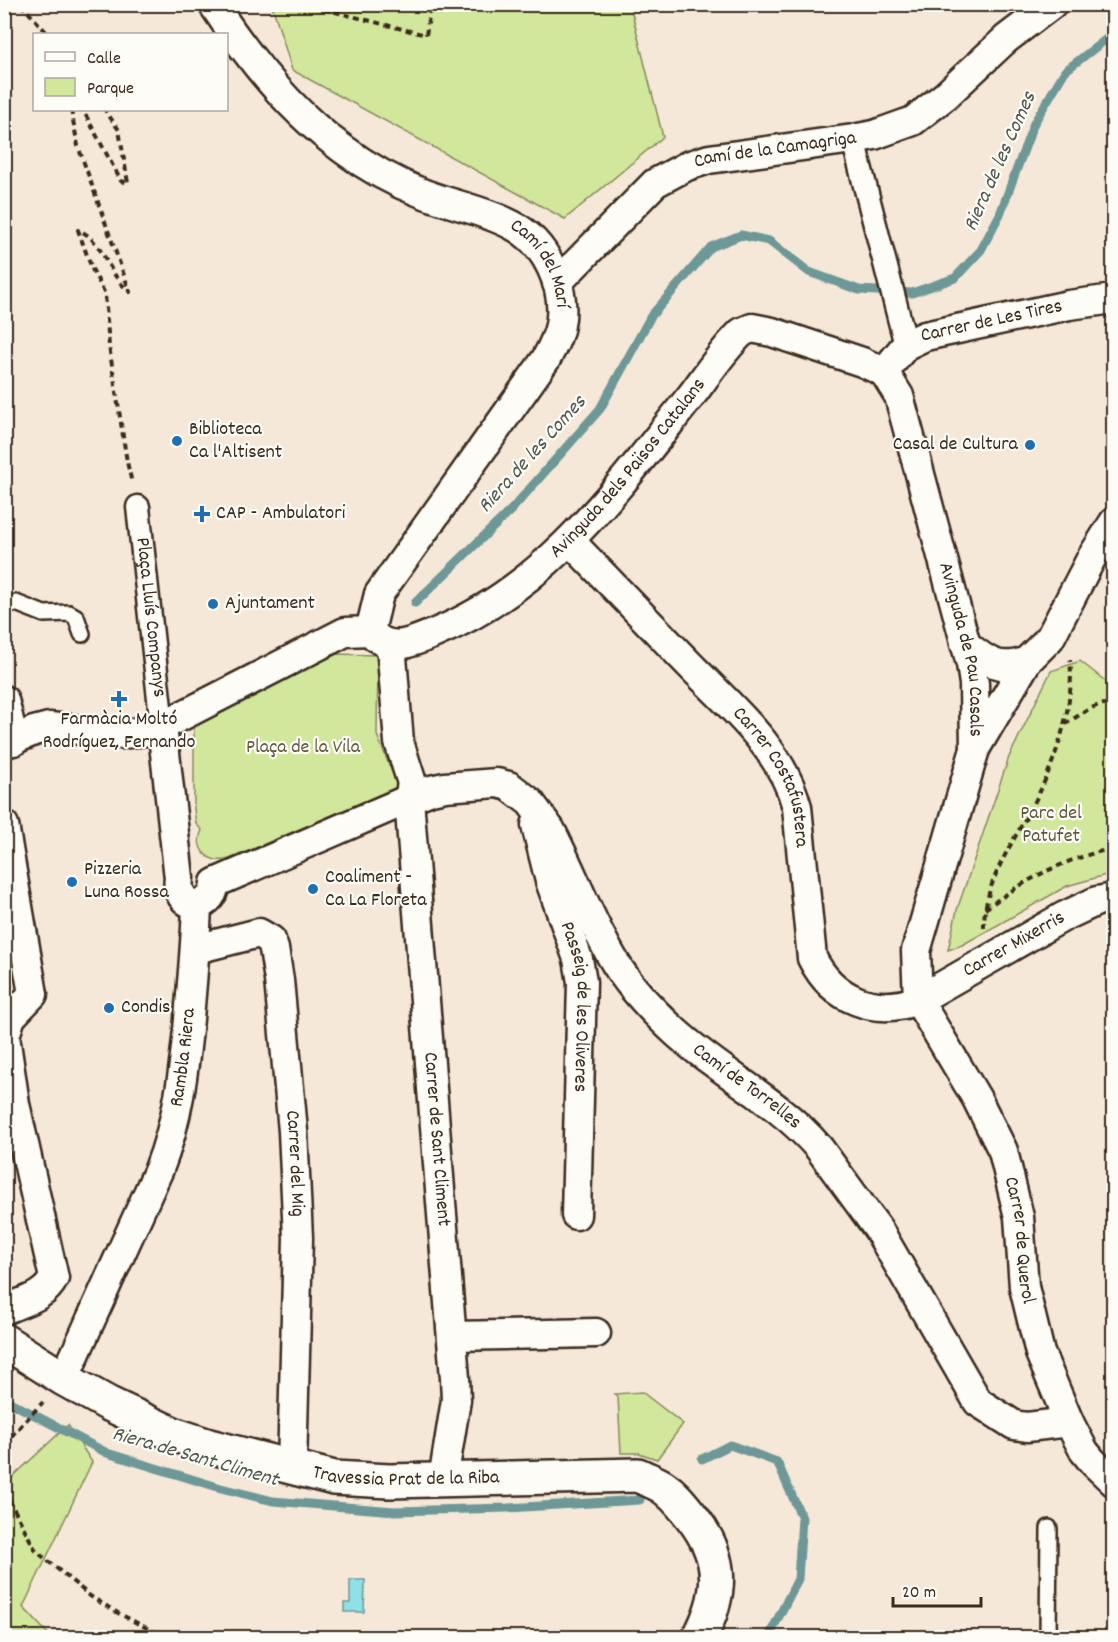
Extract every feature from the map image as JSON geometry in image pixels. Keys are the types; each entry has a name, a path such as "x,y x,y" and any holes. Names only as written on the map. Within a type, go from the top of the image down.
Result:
{"street":[{"name":"Camí del Marí","path":"213,4 262,71 291,105 342,149 394,181 436,198 496,217 515,226 541,248 557,283 561,311 556,340 546,359 379,594 381,638"},
{"name":"Camí de la Camagriga","path":"1006,39 1025,4"},
{"name":"Camí de la Camagriga","path":"557,283 632,204 655,183 671,173 709,159 853,140 913,121 945,96 1006,39 1052,4"},
{"path":"853,140 906,345"},
{"name":"Carrer de Les Tires","path":"884,372 906,345 925,336 1069,304 1113,299"},
{"name":"Avinguda dels Països Catalans","path":"381,638 410,643 477,613 525,579 570,541 742,332 752,328 772,332 862,362 884,372"},
{"name":"Avinguda de Pau Casals","path":"884,372 899,396 974,684 975,749 916,951 918,1000"},
{"name":"Plaça Lluís Companys","path":"138,507 162,726"},
{"path":"975,749 1027,661 1050,638 1113,522"},
{"name":"Carrer Costafustera","path":"570,541 738,715 780,765 797,807 808,939 812,958 826,981 850,998 866,1004 885,1007 902,1006 918,1000"},
{"path":"4,700 9,742 49,727 123,734 147,731 162,726 345,632 381,638 399,742 412,783 410,799 206,893 191,903 181,896 178,890 179,878 162,726"},
{"path":"965,644 990,662 1003,666 1027,661"},
{"name":"Camí de Torrelles","path":"410,799 431,790 446,787 497,783 509,786 530,802 550,829 617,966 682,1038 788,1118 819,1148 878,1229 978,1402 1014,1425 1069,1422"},
{"name":"Carrer de Sant Climent","path":"410,799 456,1400 443,1480"},
{"name":"Passeig de les Oliveres","path":"530,802 550,881 578,959 582,982 576,1215"},
{"path":"4,825 33,994 11,1017 5,1036 15,1104 54,1278 49,1288 40,1294 4,1310"},
{"name":"Rambla Riera","path":"54,1390 164,1155 184,1071 196,949 206,893"},
{"name":"Carrer Mixerris","path":"918,1000 1063,917 1096,901 1113,898"},
{"name":"Carrer del Mig","path":"196,949 259,933 271,940 274,949 292,1120 298,1212 292,1469"},
{"name":"Carrer de Querol","path":"918,1000 981,1106 1003,1151 1019,1217 1024,1287 1040,1353 1069,1422 1093,1462 1113,1482"},
{"path":"452,1336 596,1333"},
{"name":"Travessia Prat de la Riba","path":"4,1341 54,1390 108,1404 173,1434 209,1446 334,1478 389,1481 638,1475 663,1488 679,1500 711,1546 717,1571 716,1592 711,1615 699,1638"}],"lane":[{"path":"4,606 16,603 44,614 69,613 75,617 82,634"},
{"path":"1048,1638 1049,1528"}],"path":[{"path":"21,4 47,33"},
{"path":"304,4 426,35 431,4"},
{"path":"71,111 78,146 130,292 118,281 94,243 85,233 78,230 92,268 105,294 109,346 127,462 138,507"},
{"path":"84,111 121,181 128,183 119,130 106,111"},
{"path":"984,933 984,910 1000,865 1041,790 1064,725 1071,663 1068,647 1050,638"},
{"path":"1064,725 1101,704 1113,705"},
{"path":"984,910 1026,882 1056,866 1113,848"},
{"path":"4,1444 54,1390"},
{"path":"4,1490 36,1551 90,1596 166,1638"}],"green space":[{"path":"272,5 630,5 663,137 565,219 292,70"},
{"name":"Plaça de la Vila","path":"332,654 378,655 377,735 398,787 229,859 215,860 209,857 201,849 202,830 196,824 194,809 194,721"},
{"name":"Parc del Patufet","path":"1080,661 1113,687 1113,873 1067,886 962,945 948,950 957,910 1009,757 1051,671"},
{"path":"642,1392 683,1424 657,1459 639,1453 621,1453 618,1397 614,1394"},
{"path":"68,1425 92,1462 23,1607 51,1637 5,1637 5,1484"}],"water":[{"path":"350,1580 365,1580 364,1612 344,1612 344,1603 350,1603"}],"waterway":[{"name":"Riera de les Comes","path":"415,603 512,509 600,409 651,316 711,247 741,235 769,241 809,272 859,290 912,293 955,278 981,250 1000,214 1034,123 1065,71 1114,33"},
{"name":"Riera de Sant Climent","path":"4,1399 107,1453 221,1488 273,1501 394,1511 508,1508 640,1500"},
{"name":"Riera de Sant Climent","path":"702,1459 730,1445 777,1462 802,1518 798,1579 768,1638"}],"place":[{"name":"Biblioteca Ca l'Altisent","path":"177,441"},
{"name":"Casal de Cultura","path":"1030,445"},
{"name":"CAP - Ambulatori","path":"202,514"},
{"name":"Ajuntament","path":"213,604"},
{"name":"Farmàcia Moltó Rodríguez, Fernando","path":"119,699"},
{"name":"Pizzeria Luna Rossa","path":"72,882"},
{"name":"Coaliment - Ca La Floreta","path":"313,889"},
{"name":"Condis","path":"109,1008"}]}
